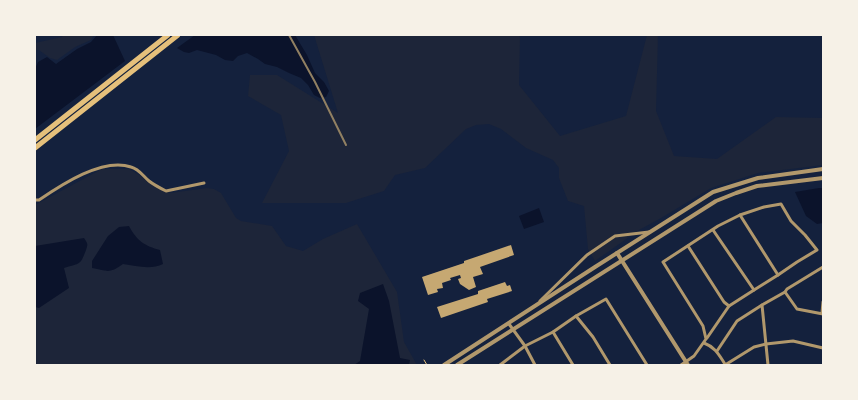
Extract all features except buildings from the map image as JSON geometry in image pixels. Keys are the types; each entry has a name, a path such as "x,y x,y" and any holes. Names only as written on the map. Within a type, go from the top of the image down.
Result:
{"main road":[{"path":"35,140 168,35"},
{"path":"35,148 178,35"}],"street":[{"path":"35,200 39,200 54,189 95,168 109,164 124,165 137,169 149,182 166,191 204,183"},
{"path":"444,365 713,192 758,178 823,169"},
{"path":"458,365 716,202 757,186 823,178"},
{"path":"706,339 703,326 663,262 740,215 764,207 782,204 791,221 817,250"},
{"path":"740,215 778,275"},
{"path":"714,230 754,290"},
{"path":"536,305 587,255 615,236 651,232"},
{"path":"688,246 724,302 729,306"},
{"path":"681,365 687,363 694,356 729,306 797,262 817,250 823,249"},
{"path":"617,253 687,363"},
{"path":"717,351 737,320 786,292 787,289 823,267"},
{"path":"786,292 797,309 822,314 823,302"},
{"path":"500,365 525,346 553,332 606,299 647,365"},
{"path":"762,305 768,365"},
{"path":"576,316 610,365"},
{"path":"509,324 536,365"},
{"path":"553,332 573,365"},
{"path":"704,343 717,351 725,365 754,347 766,344 793,341 823,348"}],"path":[{"path":"424,360 427,365"}],"shaded area":[{"path":"63,35 94,35 91,40 75,47 57,60 50,58 39,50 35,50 35,43 62,37"},
{"path":"97,35 113,35 125,61 35,129 35,69 38,62 47,57 56,64 77,49 91,42"},
{"path":"195,35 295,35 315,73 324,82 329,91 326,97 320,98 314,95 301,78 277,67 265,64 247,53 238,56 233,61 197,50 189,53 177,48"},
{"path":"314,35 518,35 520,37 519,85 560,136 626,116 647,35 658,35 656,111 674,156 717,159 776,117 823,118 823,165 758,173 711,188 639,230 595,261 588,249 584,206 568,201 559,178 559,168 553,160 526,148 501,129 489,124 476,125 466,129 425,168 395,175 384,191 346,203 262,203 289,151 281,115 248,96 250,75 277,75 338,113"},
{"path":"102,169 129,169 170,193 207,188 214,189 221,193 236,218 241,221 272,226 286,246 303,251 323,239 357,224 397,292 404,342 417,365 36,365 35,205"},
{"path":"823,188 823,223 817,224 806,216 795,192"},
{"path":"539,208 544,222 524,229 519,216"},
{"path":"129,226 135,236 142,242 160,250 163,264 148,267 123,264 108,271 92,268 92,261 108,236 119,227"},
{"path":"84,238 87,245 81,261 64,268 69,288 39,308 35,307 35,246"},
{"path":"383,284 389,301 400,358 410,360 409,365 354,365 360,361 369,309 358,301 360,293"}],"railway":[{"path":"289,35 346,145"}]}
